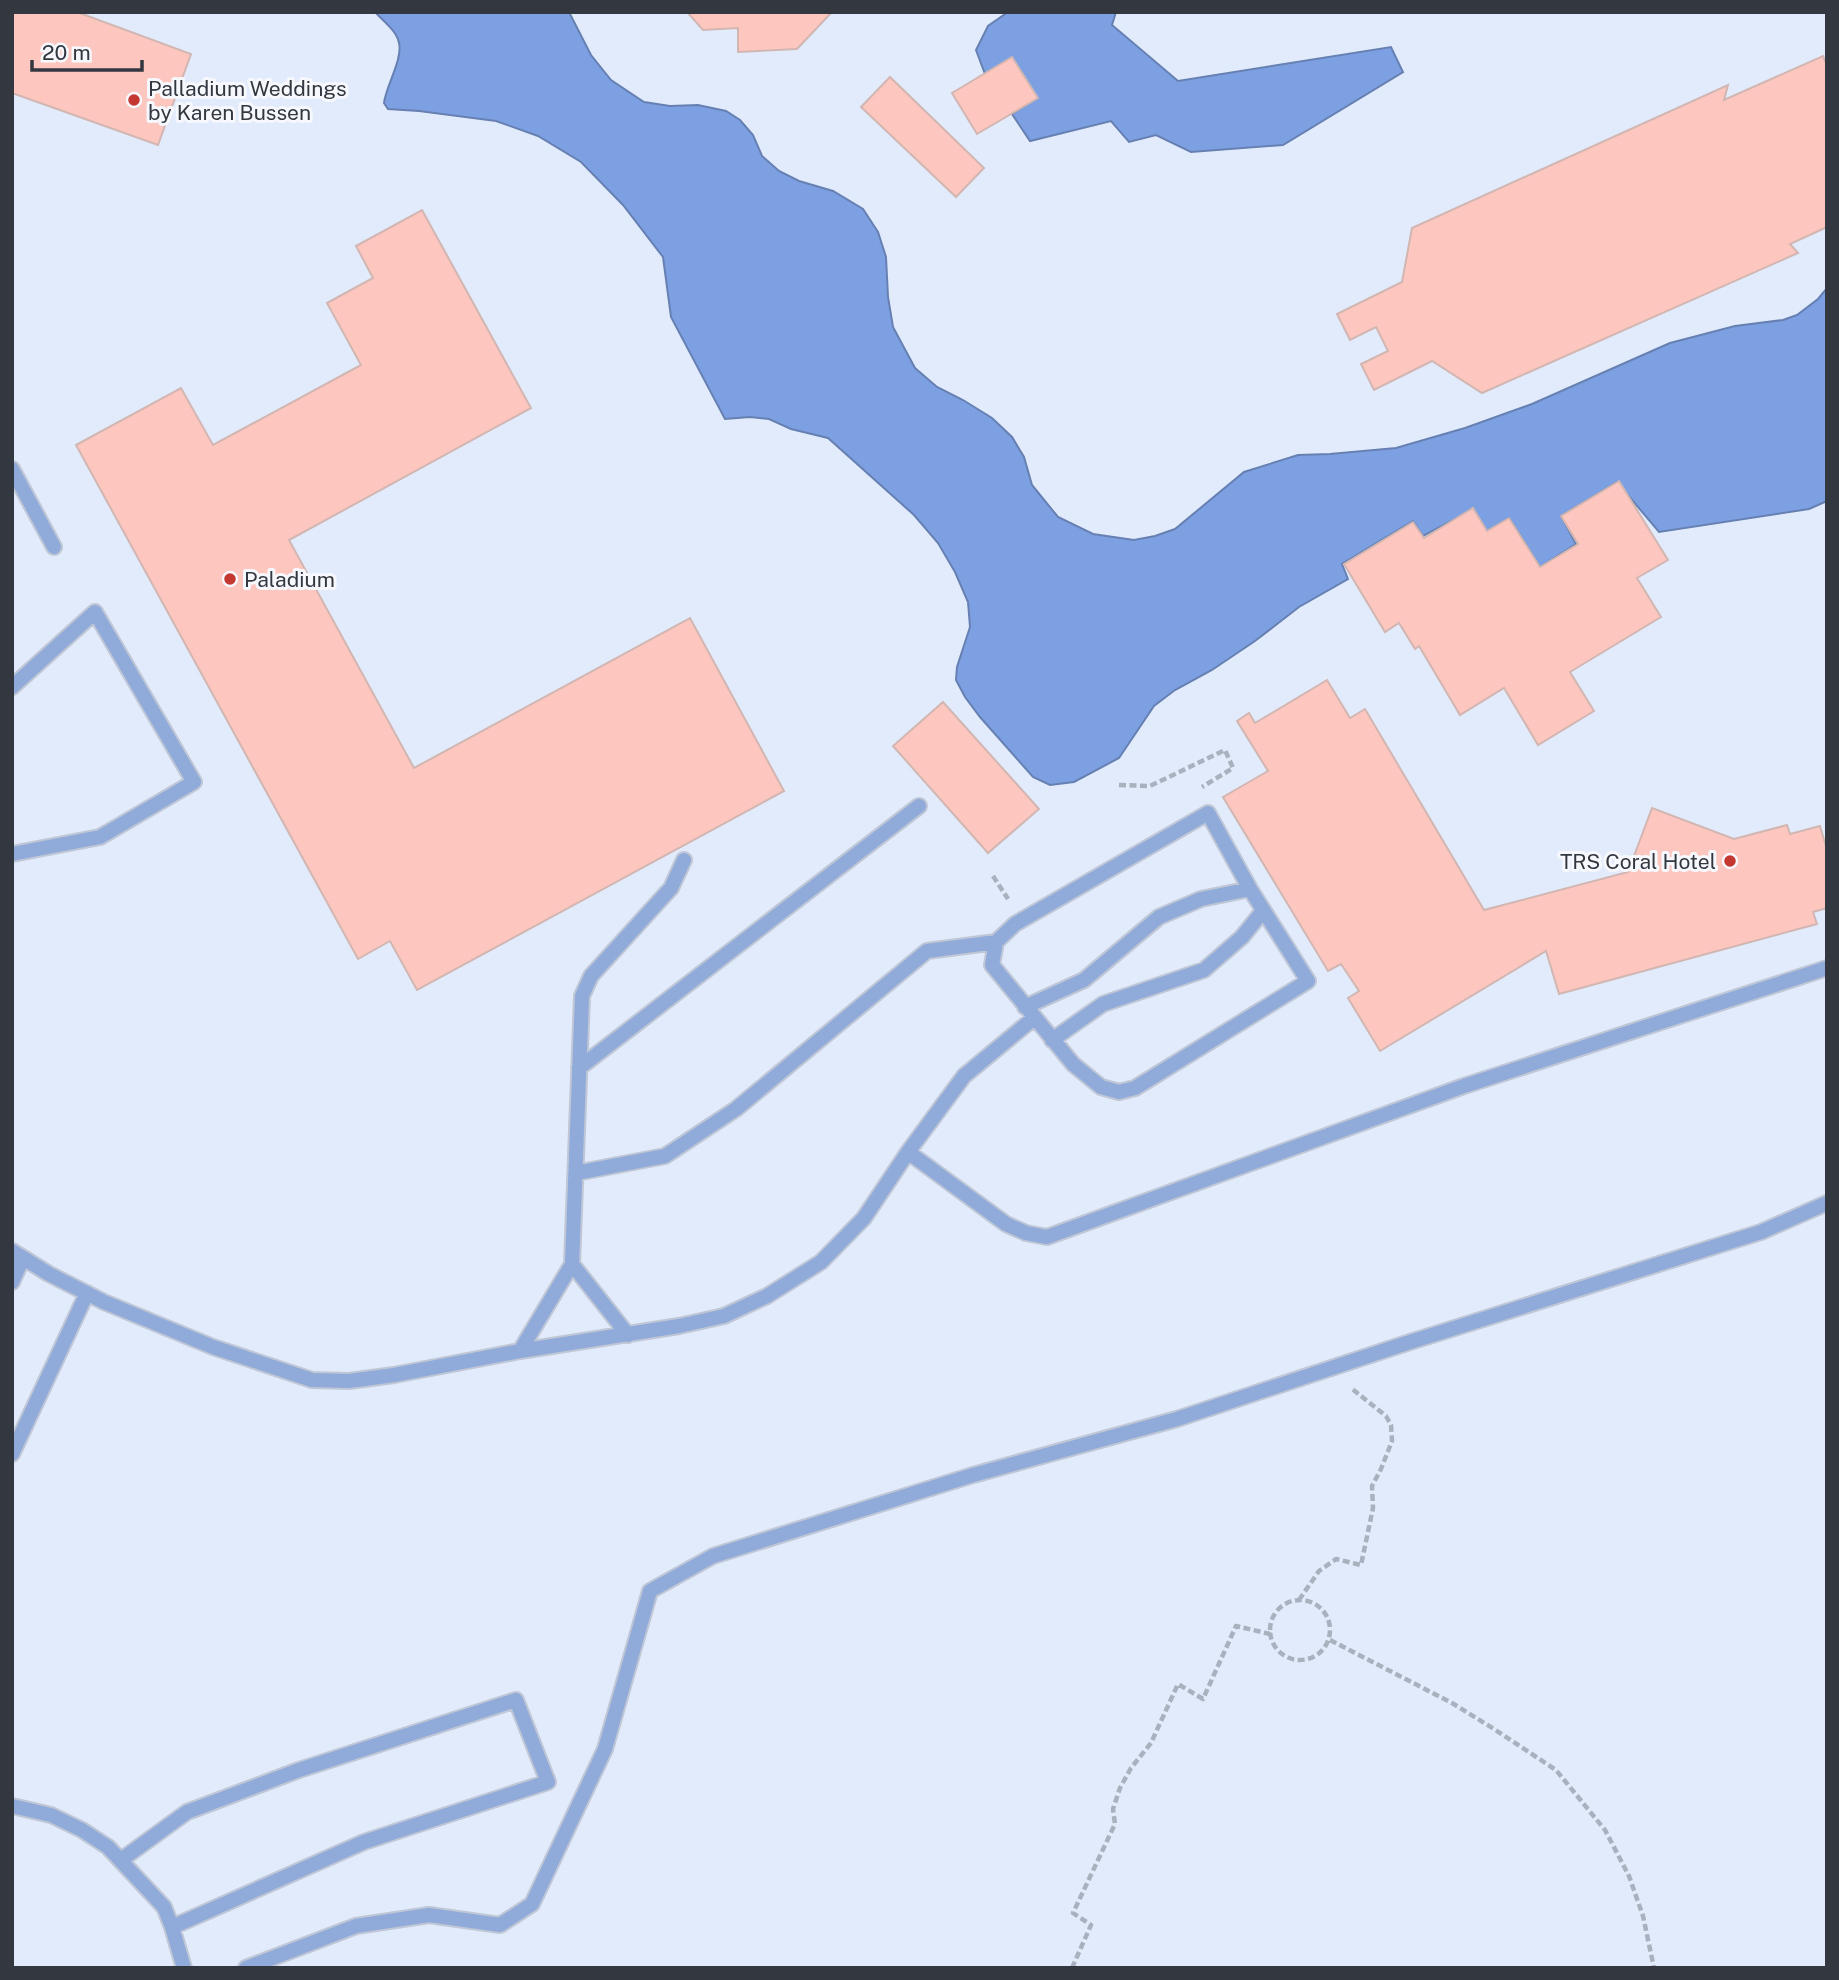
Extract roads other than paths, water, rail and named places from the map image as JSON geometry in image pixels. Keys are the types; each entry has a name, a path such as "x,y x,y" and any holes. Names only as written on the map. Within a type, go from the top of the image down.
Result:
{"lane":[{"path":"12,469 54,547"},
{"path":"12,687 95,611 194,782 100,837 12,855"},
{"path":"579,1068 919,806"},
{"path":"576,1173 665,1156 736,1109 927,951 996,942 1015,924 1208,813 1263,911 1308,981 1135,1088 1119,1091 1101,1087 1073,1064 1052,1040 992,965 996,942"},
{"path":"520,1352 572,1264 582,996 591,976 671,888 684,860"},
{"path":"12,1282 18,1255 48,1274 87,1293 213,1347 312,1380 348,1381 394,1375 724,1316 767,1296 821,1262 864,1218 964,1076 1030,1013 1084,980 1158,917 1200,899 1250,889"},
{"path":"1052,1040 1103,1004 1204,970 1242,937 1263,911"},
{"path":"908,1152 1006,1224 1026,1233 1047,1237 1464,1086 1827,968"},
{"path":"246,1968 356,1926 429,1915 500,1925 532,1904 606,1749 650,1591 713,1556 973,1475 1177,1419 1760,1233 1827,1203"},
{"path":"572,1264 628,1335"},
{"path":"12,1454 87,1293"},
{"path":"121,1860 187,1812 299,1770 516,1700 548,1782 364,1842 172,1927"},
{"path":"12,1806 51,1815 108,1847 164,1907 184,1968"}],"water":[{"path":"375,12 569,12 591,55 611,80 644,102 670,106 698,105 726,111 740,120 753,135 762,156 779,171 799,181 833,191 863,209 878,232 886,257 893,327 915,368 937,387 992,418 1012,437 1024,457 1032,485 1058,517 1093,534 1134,540 1155,536 1175,529 1244,472 1298,455 1396,448 1465,428 1532,404 1670,343 1735,326 1783,320 1797,315 1818,299 1827,288 1827,501 1809,509 1659,532 1617,482 1561,516 1576,544 1540,567 1509,518 1486,533 1472,510 1423,536 1413,521 1342,564 1348,579 1299,607 1255,641 1154,706 1119,758 1074,782 1050,785 1033,777 980,717 956,680 957,667 970,627 968,602 938,543 914,515 828,438 791,429 769,419 725,419 671,317 663,257 623,205 581,162 538,136 496,121 388,109 384,103 400,49 393,30"},
{"path":"1008,12 1116,12 1112,25 1178,81 1391,47 1403,72 1283,145 1191,152 1156,135 1129,142 1111,121 1030,141 1012,114 1037,98 985,74 976,50 988,26"}],"place":[{"name":"Palladium Weddings by Karen Bussen","path":"134,100"},
{"name":"Paladium","path":"230,579"},
{"name":"TRS Coral Hotel","path":"1730,861"}]}
